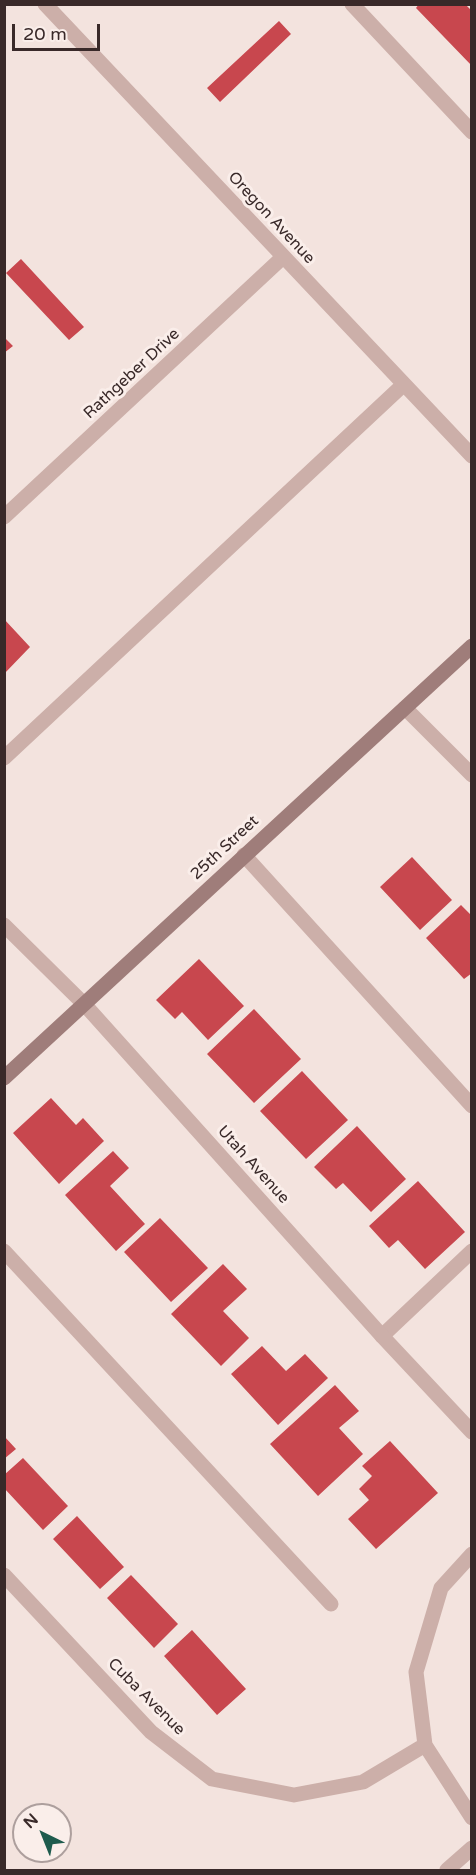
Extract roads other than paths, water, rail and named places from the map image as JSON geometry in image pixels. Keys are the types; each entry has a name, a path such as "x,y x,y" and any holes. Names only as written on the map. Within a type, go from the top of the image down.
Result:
{"street":[{"name":"Oregon Avenue","path":"45,4 471,456"},
{"path":"352,4 471,132"},
{"name":"Rathgeber Drive","path":"4,517 283,257"},
{"path":"4,758 403,385"},
{"name":"25th Street","path":"4,1078 471,646"},
{"path":"405,708 471,775"},
{"path":"244,855 471,1106"},
{"name":"Utah Avenue","path":"4,925 85,1005 471,1432"},
{"path":"4,1251 331,1604"},
{"path":"382,1336 471,1251"},
{"path":"471,1554 441,1588 416,1672 424,1745 471,1818"},
{"name":"Cuba Avenue","path":"4,1575 151,1732 212,1779 294,1795 363,1782 424,1745"},
{"path":"447,1870 471,1848"}]}
